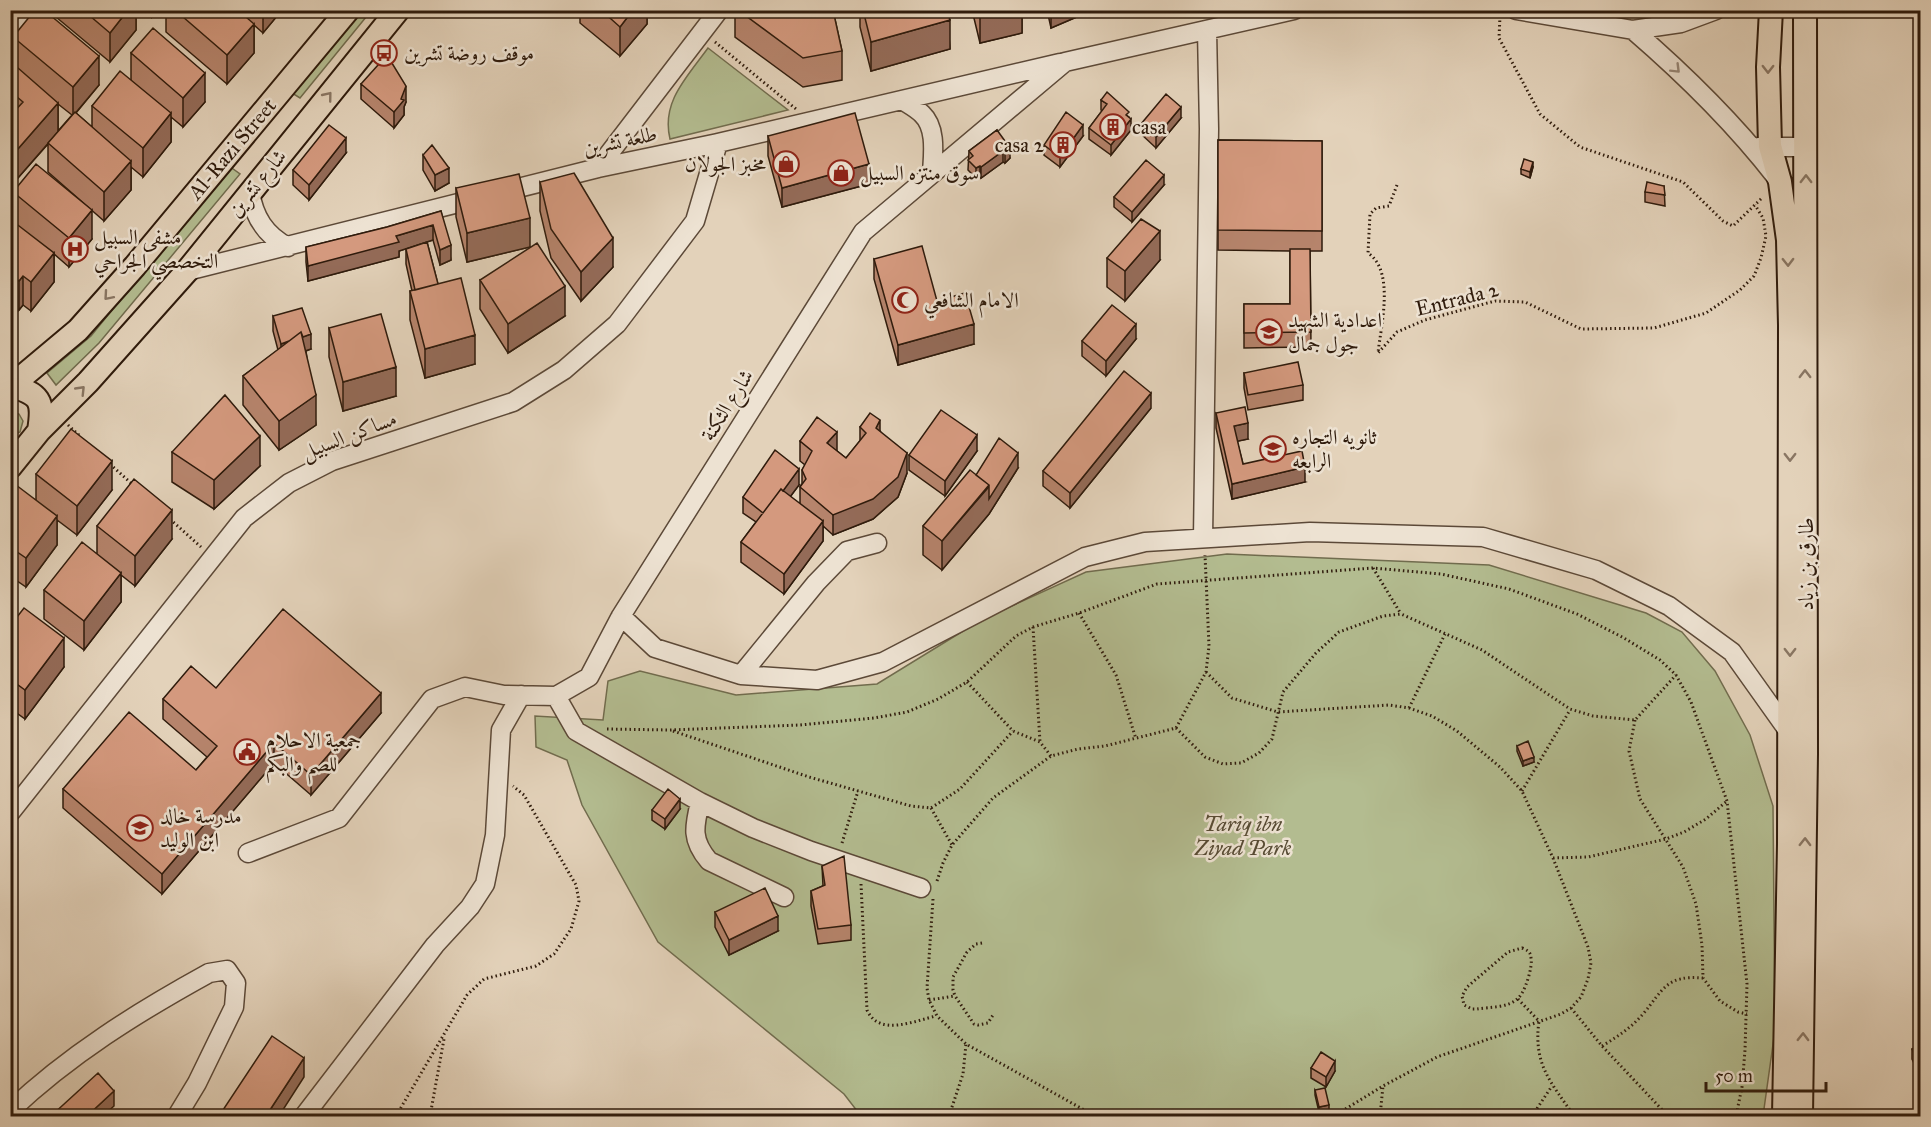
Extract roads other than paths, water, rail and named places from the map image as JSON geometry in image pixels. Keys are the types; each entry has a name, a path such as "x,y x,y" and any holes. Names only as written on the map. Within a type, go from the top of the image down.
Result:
{"main road":[{"name":"Al-Razi Street","path":"11,386 78,330 135,266 348,10"},
{"name":"شارع تشرين","path":"10,467 39,430 57,415 187,271 398,10"},
{"path":"1771,10 1761,146 1780,182 1788,240 1790,314 1790,732 1784,1116"},
{"name":"طارق بن زياد","path":"1801,1116 1806,766 1804,10"},
{"path":"271,103 301,129"},
{"path":"11,386 26,389 36,397 42,411 39,430"}],"street":[{"path":"10,43 38,10"},
{"path":"598,168 719,10"},
{"name":"شارع الثكنة","path":"556,696 589,677 621,616 863,232 1065,62 1294,10"},
{"path":"1516,10 1633,30 1681,23 1716,10"},
{"path":"1203,538 1209,129 1207,30"},
{"path":"1633,30 1761,146 1806,147"},
{"name":"طلعة تشرين","path":"187,271 598,168 718,143 1065,62"},
{"path":"902,100 923,115 931,128 932,174"},
{"name":"مساكن السبيل","path":"10,813 244,518 289,483 332,461 513,402 564,370 617,324 695,221 718,143"},
{"path":"250,192 255,214 264,229 276,241 288,247"},
{"path":"621,616 655,648 741,675 817,680 884,662 1085,558 1145,542 1310,532 1483,537 1596,570 1670,606 1732,652 1790,732"},
{"path":"741,675 816,583 847,551 877,543"},
{"path":"248,853 339,818 432,699 465,687 504,695 556,696 576,731 700,802 753,828 836,860 921,888"},
{"path":"304,1116 435,945 470,908 485,884 495,835 501,730 521,695"},
{"path":"700,802 694,827 698,844 709,861 784,897"},
{"path":"10,1111 39,1084 113,1029 209,973 226,970 236,983 234,1007 198,1083 177,1116"}],"place":[{"name":"موقف روضة تشرين","path":"384,53"},
{"name":"casa","path":"1113,127"},
{"name":"casa 2","path":"1063,145"},
{"name":"مخبز الجولان","path":"786,164"},
{"name":"سوق منتزه السبيل","path":"841,173"},
{"name":"مشفى السبيل التخصصي الجراحي","path":"75,249"},
{"name":"الامام الشافعي","path":"905,300"},
{"name":"اعدادية الشهيد جول جمال","path":"1269,332"},
{"name":"ثانويه التجاره الرابعه","path":"1273,449"},
{"name":"جمعية الاحلام للصم والبكم","path":"247,752"},
{"name":"مدرسة خالد ابن الوليد","path":"140,828"}],"park label":[{"name":"Tariq ibn Ziyad Park","path":"1243,836"}]}
